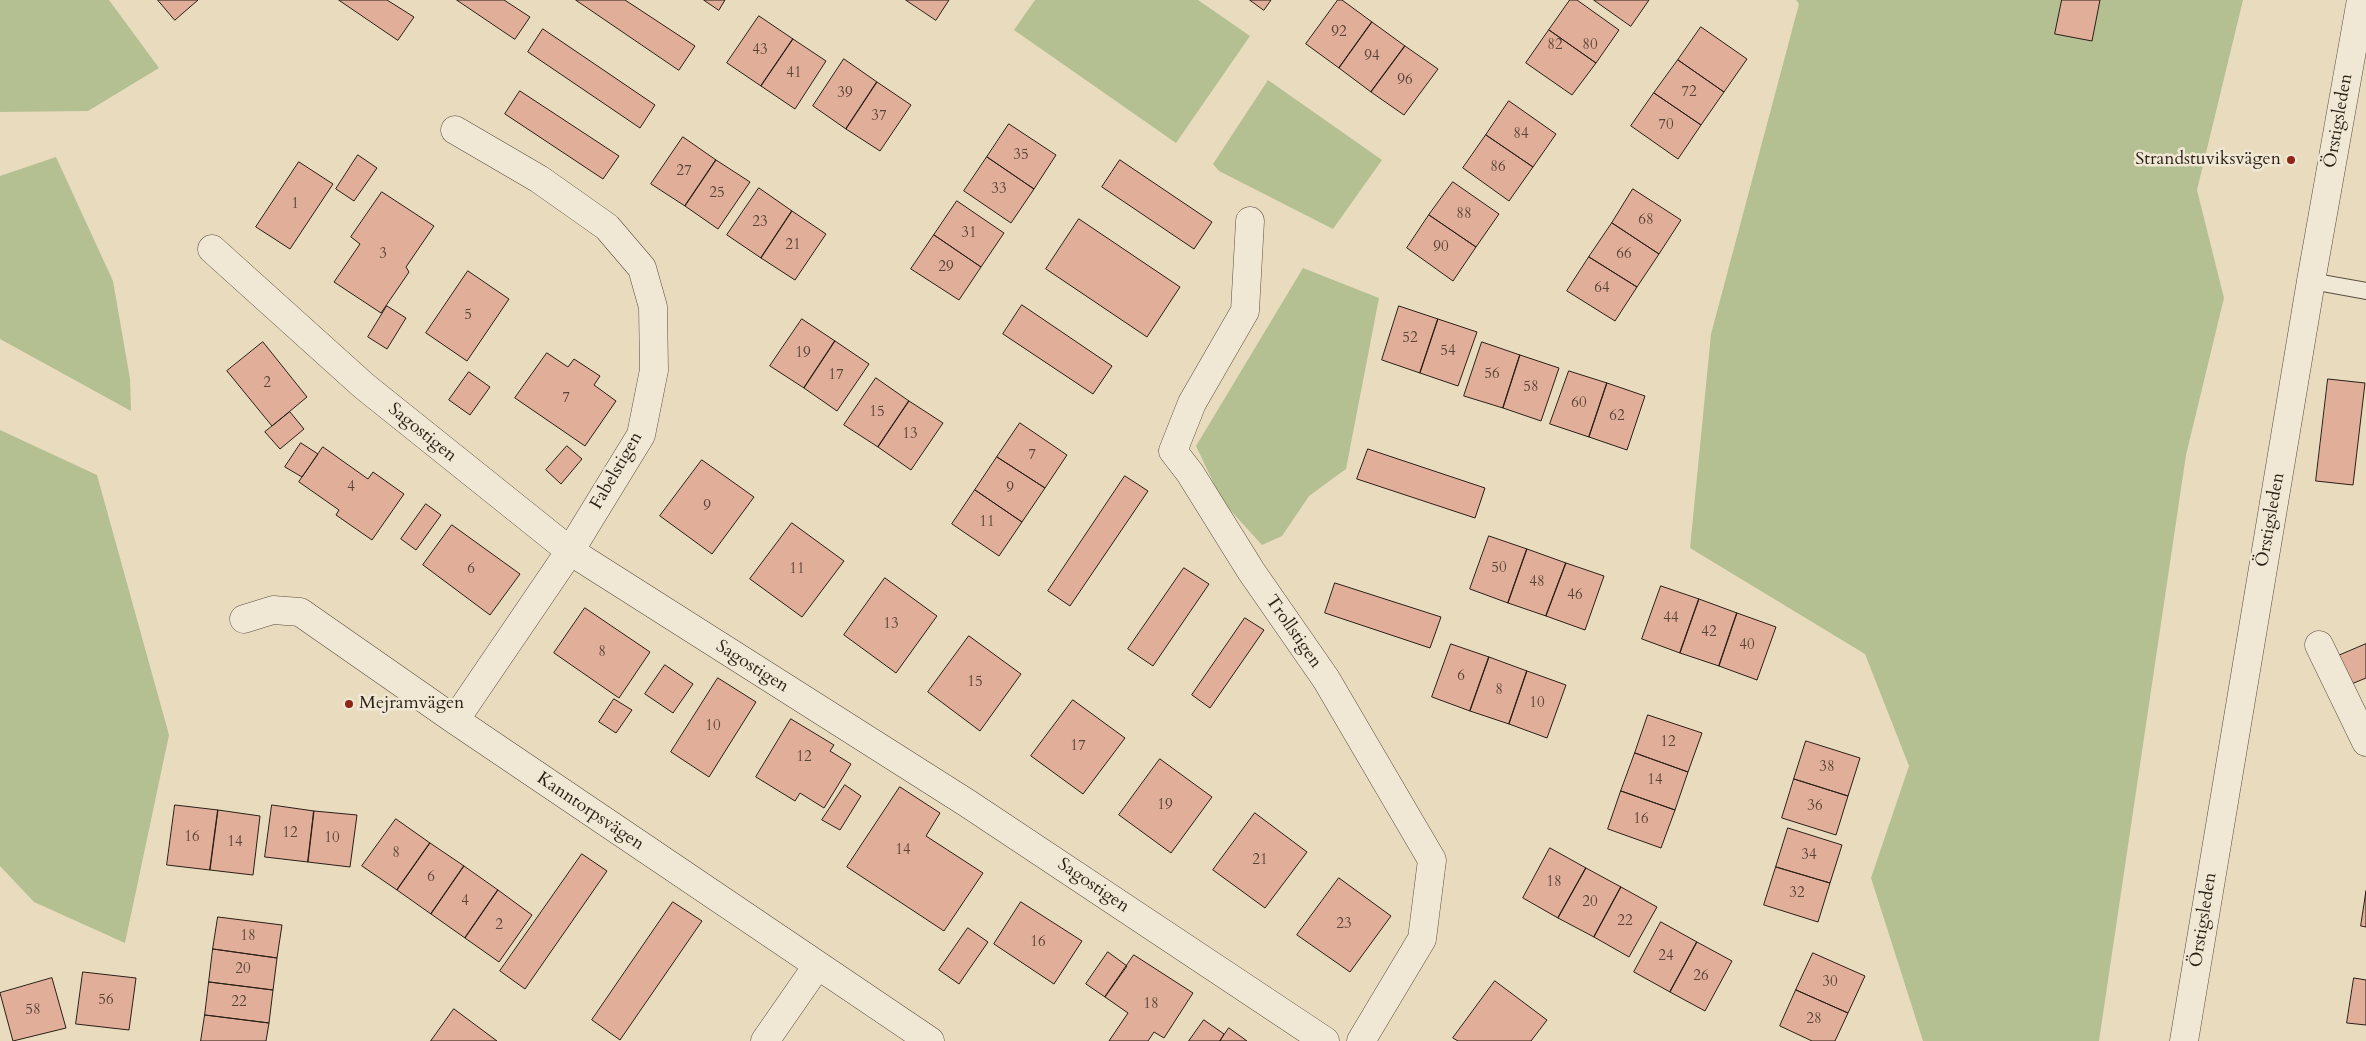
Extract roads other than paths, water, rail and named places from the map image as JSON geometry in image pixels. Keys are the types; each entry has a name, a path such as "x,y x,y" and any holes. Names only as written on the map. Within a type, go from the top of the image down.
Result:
{"street":[{"name":"Örstigsleden","path":"2184,1041 2311,281 2361,0"},
{"name":"Fabelstigen","path":"455,130 539,178 608,227 642,268 654,307 654,370 641,435 570,551 455,720"},
{"name":"Trollstigen","path":"1250,221 1246,311 1192,402 1172,451 1190,473 1251,571 1326,679 1432,860 1422,939 1361,1041"},
{"name":"Sagostigen","path":"212,249 364,386 570,551 967,803 1325,1041"},
{"name":"Kanntorpsvägen","path":"244,619 273,610 300,612 816,966 930,1041"},
{"path":"2319,645 2366,742"},
{"path":"765,1041 816,966"}],"lane":[{"path":"2311,281 2366,291"}],"place":[{"name":"Strandstuviksvägen","path":"2291,160"},
{"name":"Mejramvägen","path":"349,704"}]}
